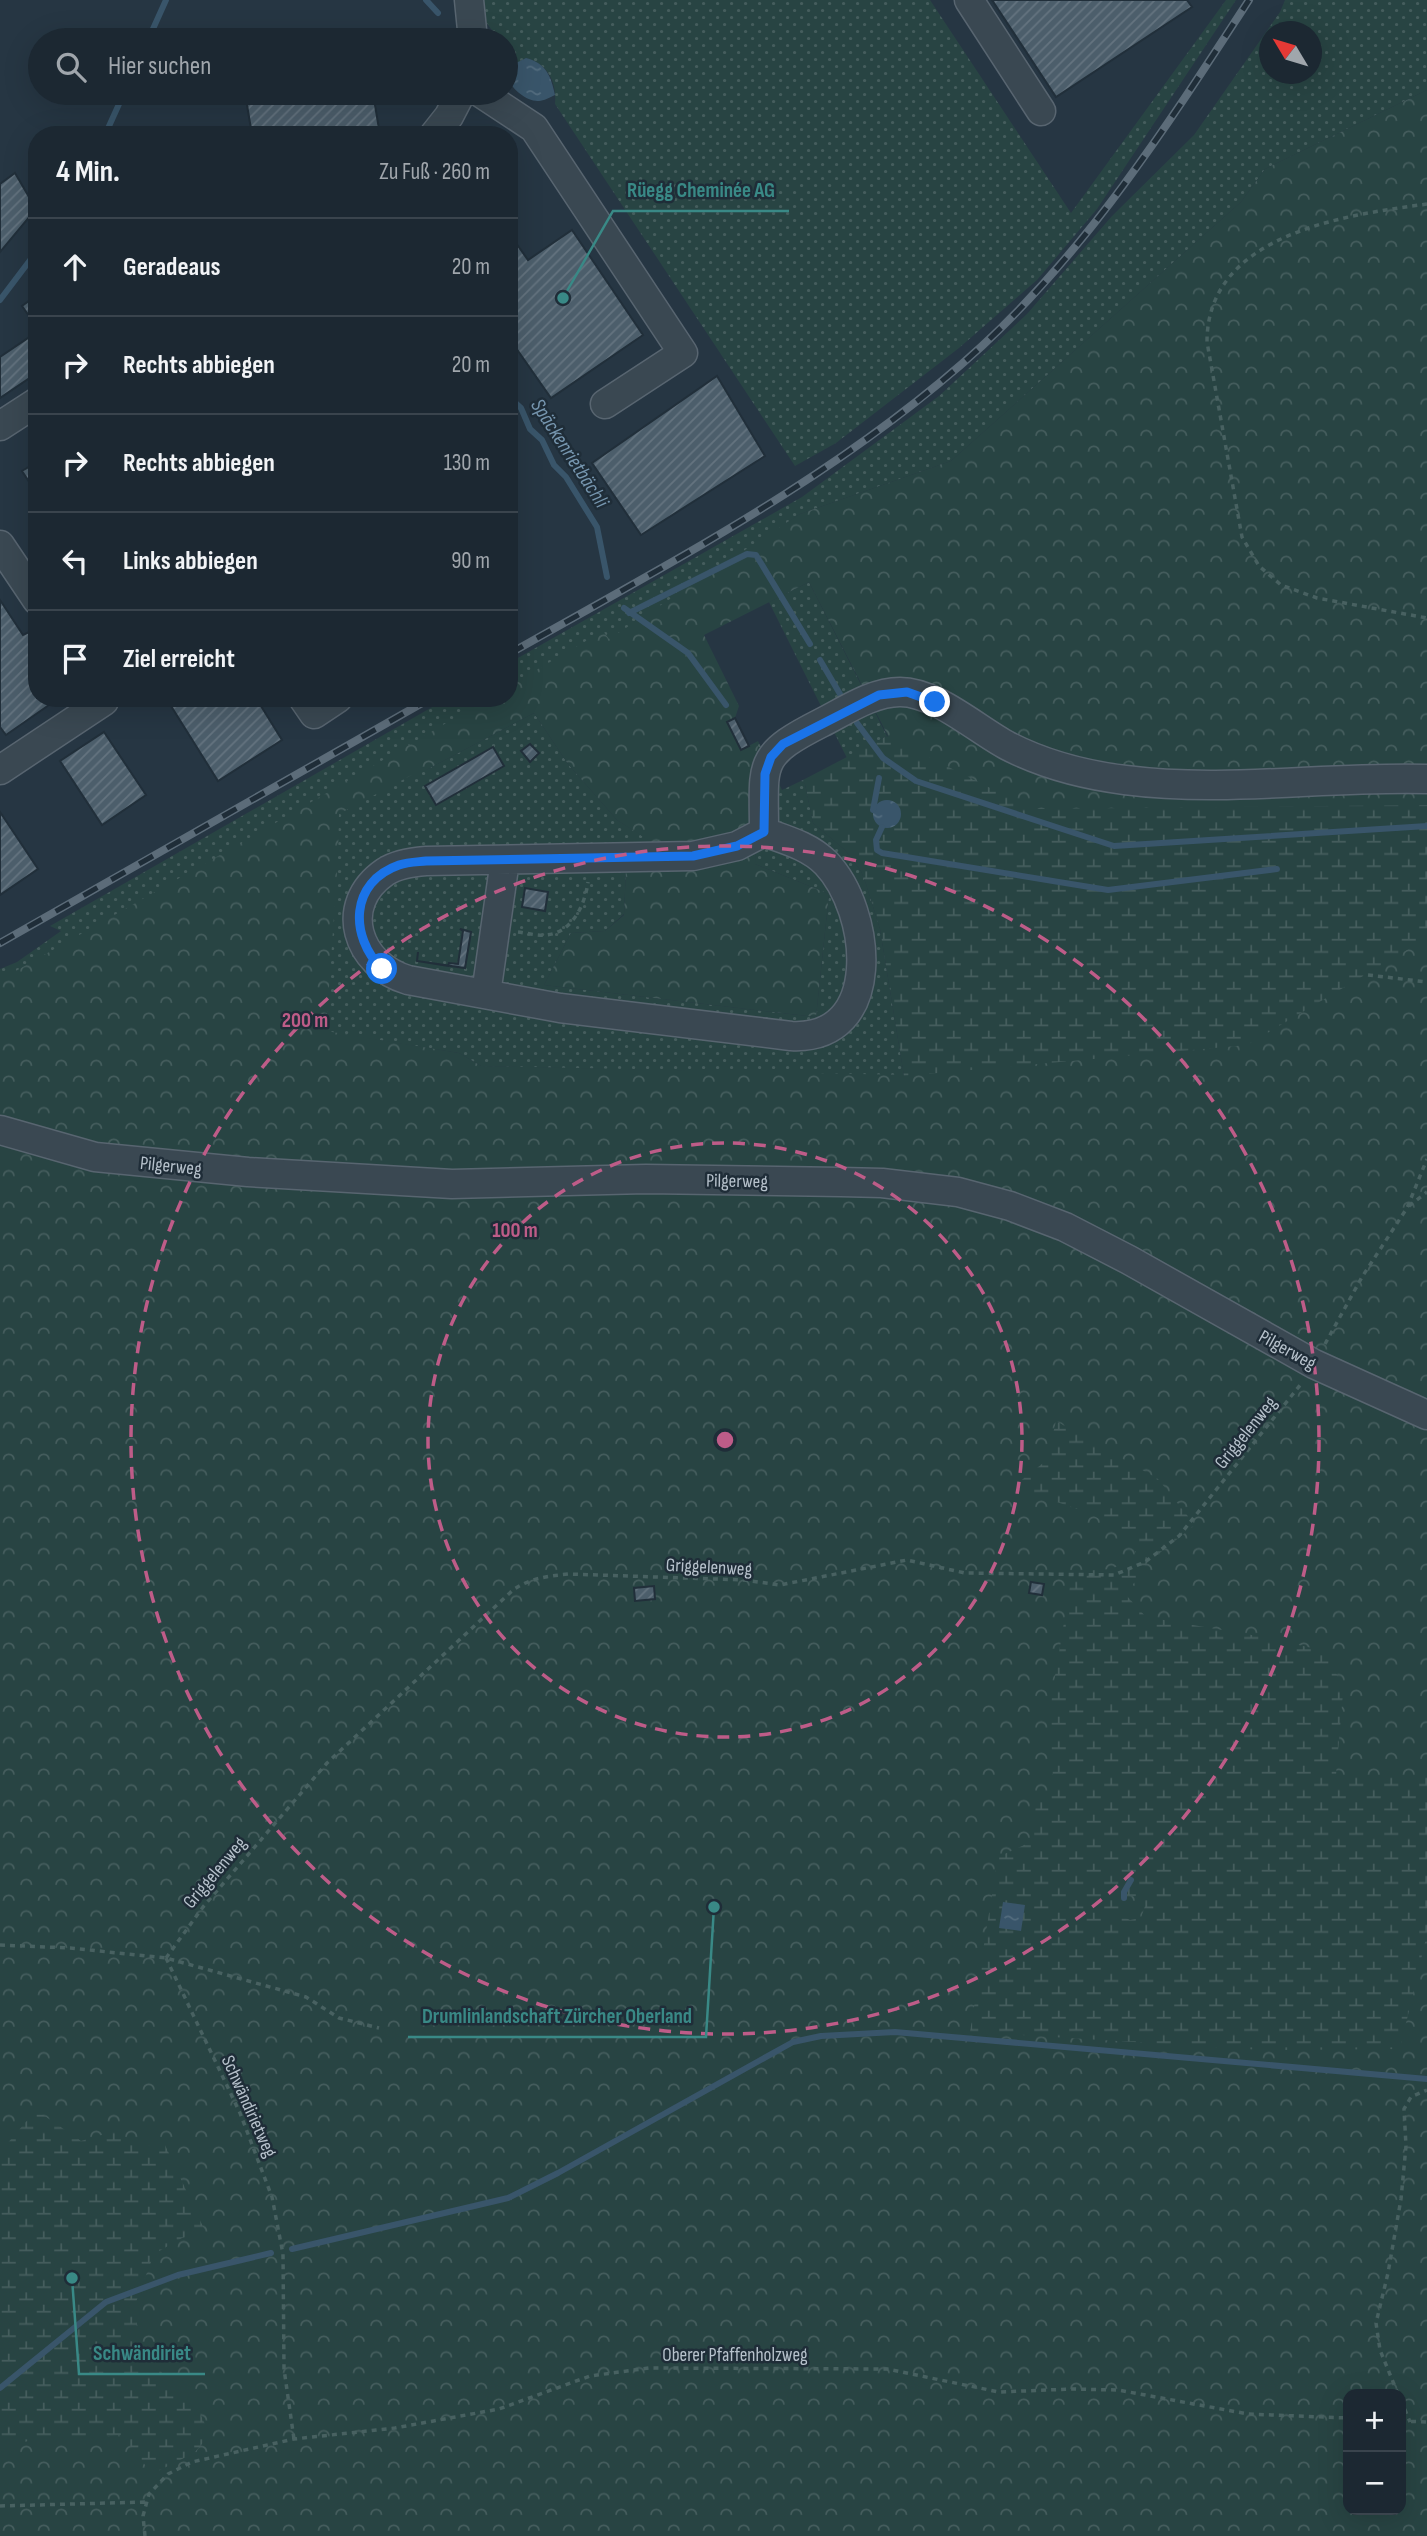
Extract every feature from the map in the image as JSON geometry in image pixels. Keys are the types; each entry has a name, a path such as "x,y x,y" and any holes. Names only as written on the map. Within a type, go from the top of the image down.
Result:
{"street":[{"path":"469,0 472,28"},
{"path":"969,0 1041,111"},
{"path":"441,126 455,105"},
{"path":"499,105 534,128 683,353 606,404"},
{"path":"0,426 28,408"},
{"path":"0,544 28,586"},
{"path":"764,832 765,774 768,762 778,748 788,740 868,700 898,692 928,699 1001,742 1030,755 1075,770 1118,779 1190,785 1427,779"},
{"path":"0,770 95,707"},
{"path":"764,832 799,845 824,862 844,889 853,914 861,956 858,988 845,1018 828,1031 817,1035 791,1036 572,1009 408,980 382,969 364,947 358,919 366,892 374,881 398,865 426,861 705,854 737,846 764,832"},
{"path":"486,994 505,860"},
{"name":"Pilgerweg","path":"0,1130 95,1157 248,1172 452,1184 646,1179 855,1182 958,1192 1010,1206 1087,1238 1314,1364 1427,1415"}],"path":[{"path":"1427,204 1317,225 1282,238 1263,249 1238,268 1219,291 1210,310 1207,342 1242,537 1259,566 1281,584 1317,598 1427,618"},
{"path":"495,929 543,935 554,934 566,927 578,914 585,897 587,858"},
{"path":"1368,975 1427,982"},
{"path":"1407,1208 1427,1159"},
{"path":"1407,1208 1427,1192"},
{"name":"Griggelenweg","path":"166,1958 203,1907 327,1763 523,1583 569,1574 744,1580 780,1586 907,1560 965,1573 1114,1575 1145,1562 1180,1536 1282,1409 1314,1364 1362,1277 1407,1208"},
{"path":"0,1945 70,1948 166,1958 306,1997 338,2018 379,2028"},
{"name":"Schwändirietweg","path":"166,1958 240,2113 272,2197 283,2254 284,2369 294,2439"},
{"path":"1396,2389 1380,2350 1376,2323 1401,2199 1406,2146 1404,2109 1411,2097 1427,2090"},
{"name":"Oberer Pfaffenholzweg","path":"145,2502 160,2481 183,2466 294,2439 395,2428 499,2409 590,2376 649,2368 887,2369 999,2392 1118,2390 1248,2414 1343,2417"},
{"path":"1406,2412 1410,2422"},
{"path":"1406,2422 1427,2422"},
{"path":"0,2506 145,2502 145,2536"}],"green space":[{"path":"470,0 930,0 1071,213 1226,0 1236,0 1097,209 1037,280 959,348 836,443 795,466 555,104 550,75 534,61 526,58 518,62 518,28 490,28"},
{"path":"1285,0 1427,0 1427,90 1265,169 1241,202 951,461 800,514 426,770 534,713 568,764 617,820 649,840 626,868 624,914 605,931 571,933 544,985 816,1017 829,894 755,864 758,741 782,790 801,781 805,784 813,823 845,850 861,871 880,929 904,1076 481,1066 459,1053 222,1015 0,1013 0,969 17,962 61,931 50,926 432,707 518,707 518,658 802,497 939,396 1027,314 1112,216 1194,135 1259,42 1259,84 1322,84 1322,21 1274,21"},
{"path":"1427,90 1427,2536 0,2536 0,980 474,707 518,707 518,681 603,631 609,639 800,514 951,461 1241,202 1265,169","holes":["809,582 889,738 908,1075 481,1066 459,1053 326,1031 339,814 534,713 568,764 617,820 648,840 626,868 624,915 605,931 571,933 544,985 816,1017 829,894 755,864 758,741 741,750 727,722 735,718 739,706 704,635"]},
{"path":"809,582 887,736 847,758 769,602"},
{"path":"887,736 1032,809 1427,805 1427,938 1247,1045 904,1076 880,929 866,884 861,871 845,850 813,823 805,784 801,781"},
{"path":"1056,1421 1158,1479 1195,1525 1147,1563 1126,1595 1146,1617 1269,1638 1329,1652 1343,1693 1336,1775 1427,1775 1427,1934 1400,2049 1263,2050 970,2032 998,1857 1033,1841 1036,1803 1054,1792 1049,1713 1071,1580 1083,1571 1112,1569 1137,1555 1126,1534 1089,1513 1013,1487 1047,1460","holes":["1126,1897 1139,1897 1145,1906 1141,1918 1130,1920 1120,1915 1119,1904"]},
{"path":"36,2110 81,2141 115,2131 140,2146 165,2145 205,2231 182,2238 154,2254 136,2302 137,2334 164,2376 197,2407 210,2435 194,2453 152,2474 122,2435 84,2439 42,2437 14,2445 0,2442 0,2143 6,2145"}],"water":[{"path":"526,58 543,67 552,82 555,95 534,101 519,93 518,62"},
{"path":"887,800 897,804 901,814 897,824 887,828 877,824 873,814 877,804"},
{"path":"1003,1902 1025,1905 1021,1931 999,1928"}],"building":[{"path":"992,0 1187,0 1192,7 1056,97"},
{"path":"247,105 375,105 378,126 250,126"},
{"path":"15,173 28,195 28,219 0,252 0,184"},
{"path":"572,230 643,335 551,398 518,351 518,246 528,260"},
{"path":"28,302 28,314 22,306"},
{"path":"28,338 28,379 0,398 0,357"},
{"path":"717,376 765,456 641,535 592,463"},
{"path":"28,467 28,480 22,471"},
{"path":"0,600 23,635 28,632 28,707 46,707 6,735 0,727"},
{"path":"172,707 262,707 282,740 218,781"},
{"path":"735,718 749,746 741,750 727,722"},
{"path":"104,732 146,795 102,825 60,761"},
{"path":"530,744 539,753 530,762 521,751"},
{"path":"493,747 504,766 436,805 425,786"},
{"path":"0,812 38,869 0,895"},
{"path":"525,888 548,892 545,911 522,907"},
{"path":"460,929 471,932 465,968 448,966 449,963 458,964 463,931"},
{"path":"1031,1582 1044,1584 1042,1595 1029,1593"},
{"path":"654,1586 655,1599 635,1601 634,1588"}],"waterway":[{"path":"153,28 166,0"},
{"path":"426,0 438,13"},
{"path":"109,126 119,105"},
{"path":"0,300 28,263"},
{"name":"Späckenrietbächli","path":"518,405 530,429 542,440 554,465 566,477 597,527 607,577"},
{"path":"629,613 747,554 756,555 810,644"},
{"name":"Späckenrietbächli","path":"624,608 688,653 726,705"},
{"path":"820,660 840,694"},
{"path":"857,723 883,758 916,781 1114,846 1427,826"},
{"path":"873,810 879,778"},
{"path":"882,827 876,840 877,850 882,853 1108,890 1277,869"},
{"path":"1124,1898 1124,1892 1131,1880"},
{"path":"292,2249 508,2198 793,2042 821,2036 895,2032 1427,2079"},
{"path":"0,2388 106,2302 178,2275 271,2253"}],"railway":[{"path":"518,649 694,549 814,475 872,435 982,346 1058,267 1093,225 1158,137 1249,0"},
{"path":"0,943 415,707"}],"place":[{"name":"Rüegg Cheminée AG","path":"563,298"},
{"name":"Drumlinlandschaft Zürcher Oberland","path":"714,1907"},
{"name":"Schwändiriet","path":"72,2278"}],"route":[{"path":"382,969 364,947 359,933 360,905 374,881 398,865 426,861 693,856 728,849 764,832 766,767 774,752 788,740 879,695 907,692 935,702"}]}
